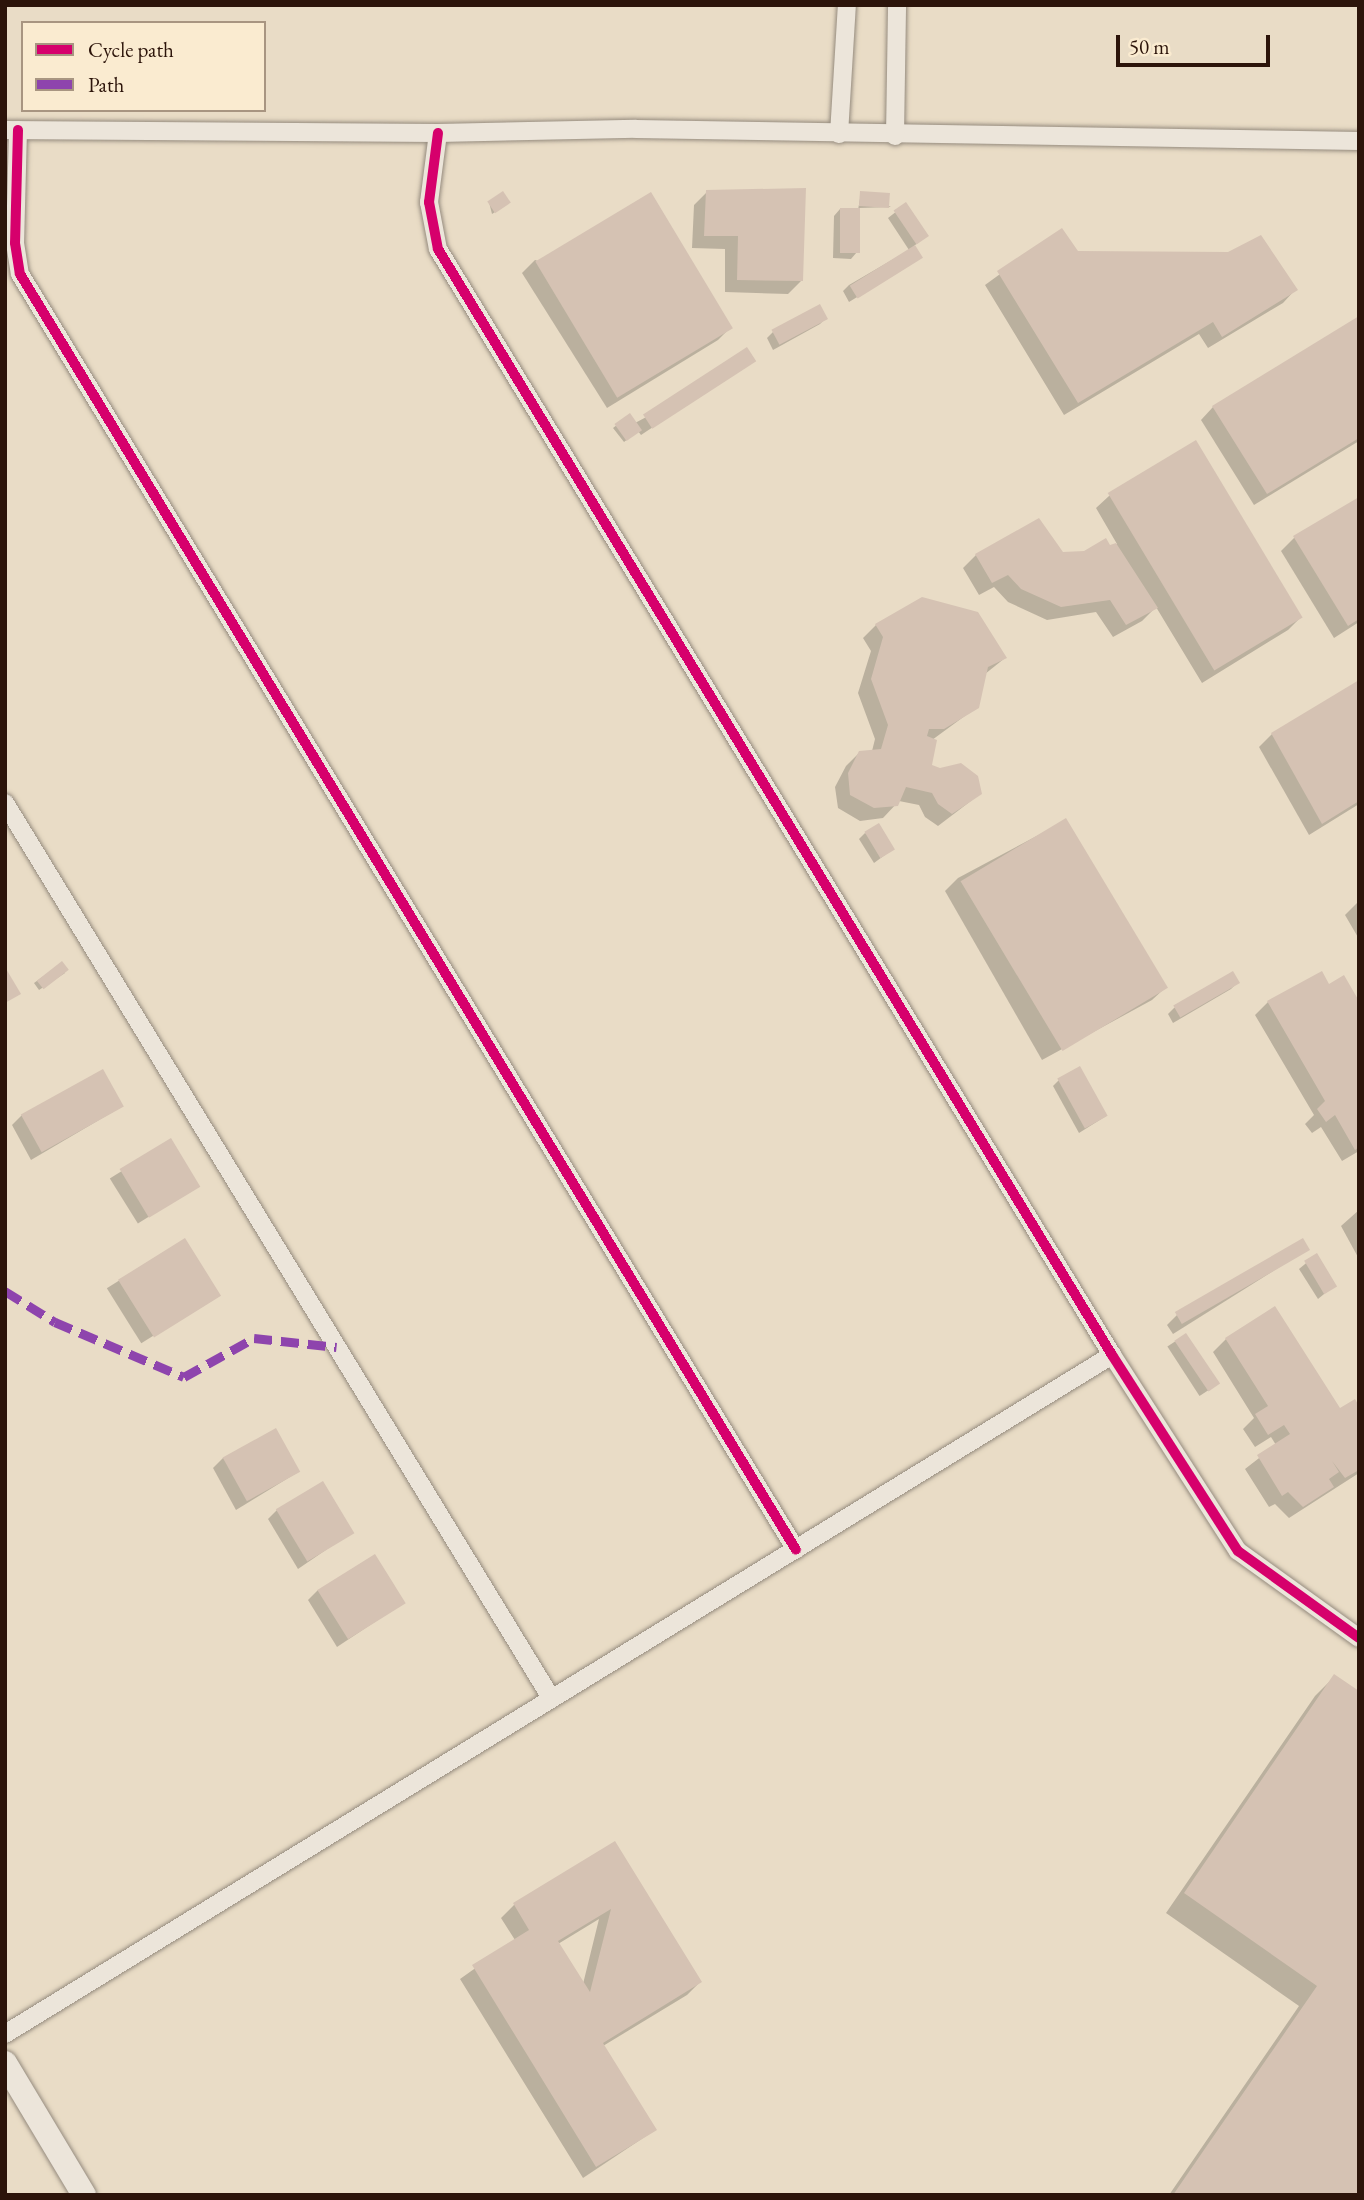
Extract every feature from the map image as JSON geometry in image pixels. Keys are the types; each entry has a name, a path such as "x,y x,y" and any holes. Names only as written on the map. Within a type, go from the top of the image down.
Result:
{"main road":[{"path":"5,2063 84,2195"}],"street":[{"path":"839,134 847,5"},
{"path":"895,136 897,5"},
{"path":"796,1550 20,274 15,243 12,130 438,133 636,129 895,136 1359,141"},
{"path":"438,133 429,202 438,248 1112,1355 1238,1551 1359,1638"},
{"path":"5,803 551,1698"},
{"path":"5,2034 1112,1355"}],"building":[{"path":"806,188 803,281 737,280 738,236 704,236 706,190"},
{"path":"503,191 511,203 495,213 487,202"},
{"path":"860,191 890,193 889,208 859,206"},
{"path":"651,192 733,328 617,398 535,262"},
{"path":"906,202 929,236 916,244 894,210"},
{"path":"840,208 860,208 860,253 840,253"},
{"path":"1062,228 1078,251 1228,252 1261,235 1298,290 1222,337 1213,322 1078,403 997,271"},
{"path":"915,245 923,258 858,299 850,286"},
{"path":"820,304 828,319 779,345 771,330"},
{"path":"1359,316 1359,438 1267,494 1212,406"},
{"path":"747,347 756,361 652,429 643,415"},
{"path":"630,413 642,430 626,441 614,424"},
{"path":"1196,440 1303,617 1214,670 1108,493"},
{"path":"1359,497 1359,619 1348,626 1293,536"},
{"path":"1039,518 1063,552 1084,551 1106,538 1110,545 1116,543 1158,608 1126,625 1110,600 1061,607 1021,589 1008,575 992,583 975,554"},
{"path":"922,597 978,612 1007,658 988,667 979,708 944,729 929,729 927,736 937,740 932,765 940,768 961,763 978,776 982,794 952,814 938,804 932,793 906,787 898,806 874,808 850,795 848,773 859,751 881,749 888,725 871,679 883,637 875,624"},
{"path":"1359,680 1359,801 1322,824 1271,733"},
{"path":"1066,818 1168,988 1063,1051 961,881"},
{"path":"879,823 895,850 880,858 864,832"},
{"path":"62,961 69,970 44,989 37,981"},
{"path":"5,967 21,994 5,1003"},
{"path":"1233,971 1240,983 1180,1018 1173,1005"},
{"path":"1322,971 1329,984 1344,975 1359,1001 1359,1147 1355,1150 1335,1115 1326,1122 1317,1109 1325,1101 1267,1001"},
{"path":"1080,1066 1108,1116 1085,1128 1057,1079"},
{"path":"103,1069 124,1107 42,1152 21,1115"},
{"path":"171,1138 200,1187 149,1218 120,1169"},
{"path":"185,1238 221,1296 154,1338 118,1280"},
{"path":"1303,1238 1310,1250 1182,1324 1175,1312"},
{"path":"1317,1253 1337,1286 1324,1294 1304,1261"},
{"path":"1275,1306 1340,1408 1355,1399 1359,1406 1359,1470 1345,1478 1332,1461 1339,1472 1329,1479 1334,1487 1303,1507 1288,1492 1282,1496 1257,1455 1290,1434 1284,1425 1268,1435 1255,1414 1268,1406 1225,1338"},
{"path":"1186,1333 1220,1384 1209,1391 1174,1341"},
{"path":"276,1428 300,1472 247,1501 223,1458"},
{"path":"323,1481 354,1533 307,1562 276,1509"},
{"path":"375,1554 406,1603 348,1639 317,1590"},
{"path":"1334,1674 1359,1691 1359,2195 1173,2195 1317,1986 1184,1893"},
{"path":"615,1841 702,1982 603,2043 657,2130 596,2167 472,1965 529,1930 513,1903","holes":["611,1909 590,1992 558,1941"]}],"marked path":[{"path":"5,1291 55,1322 184,1377 254,1338 337,1347"}],"cycle path":[{"path":"18,130 15,243 20,274 796,1550"},
{"path":"438,133 429,202 438,249 1112,1355 1238,1551 1359,1638"}]}
